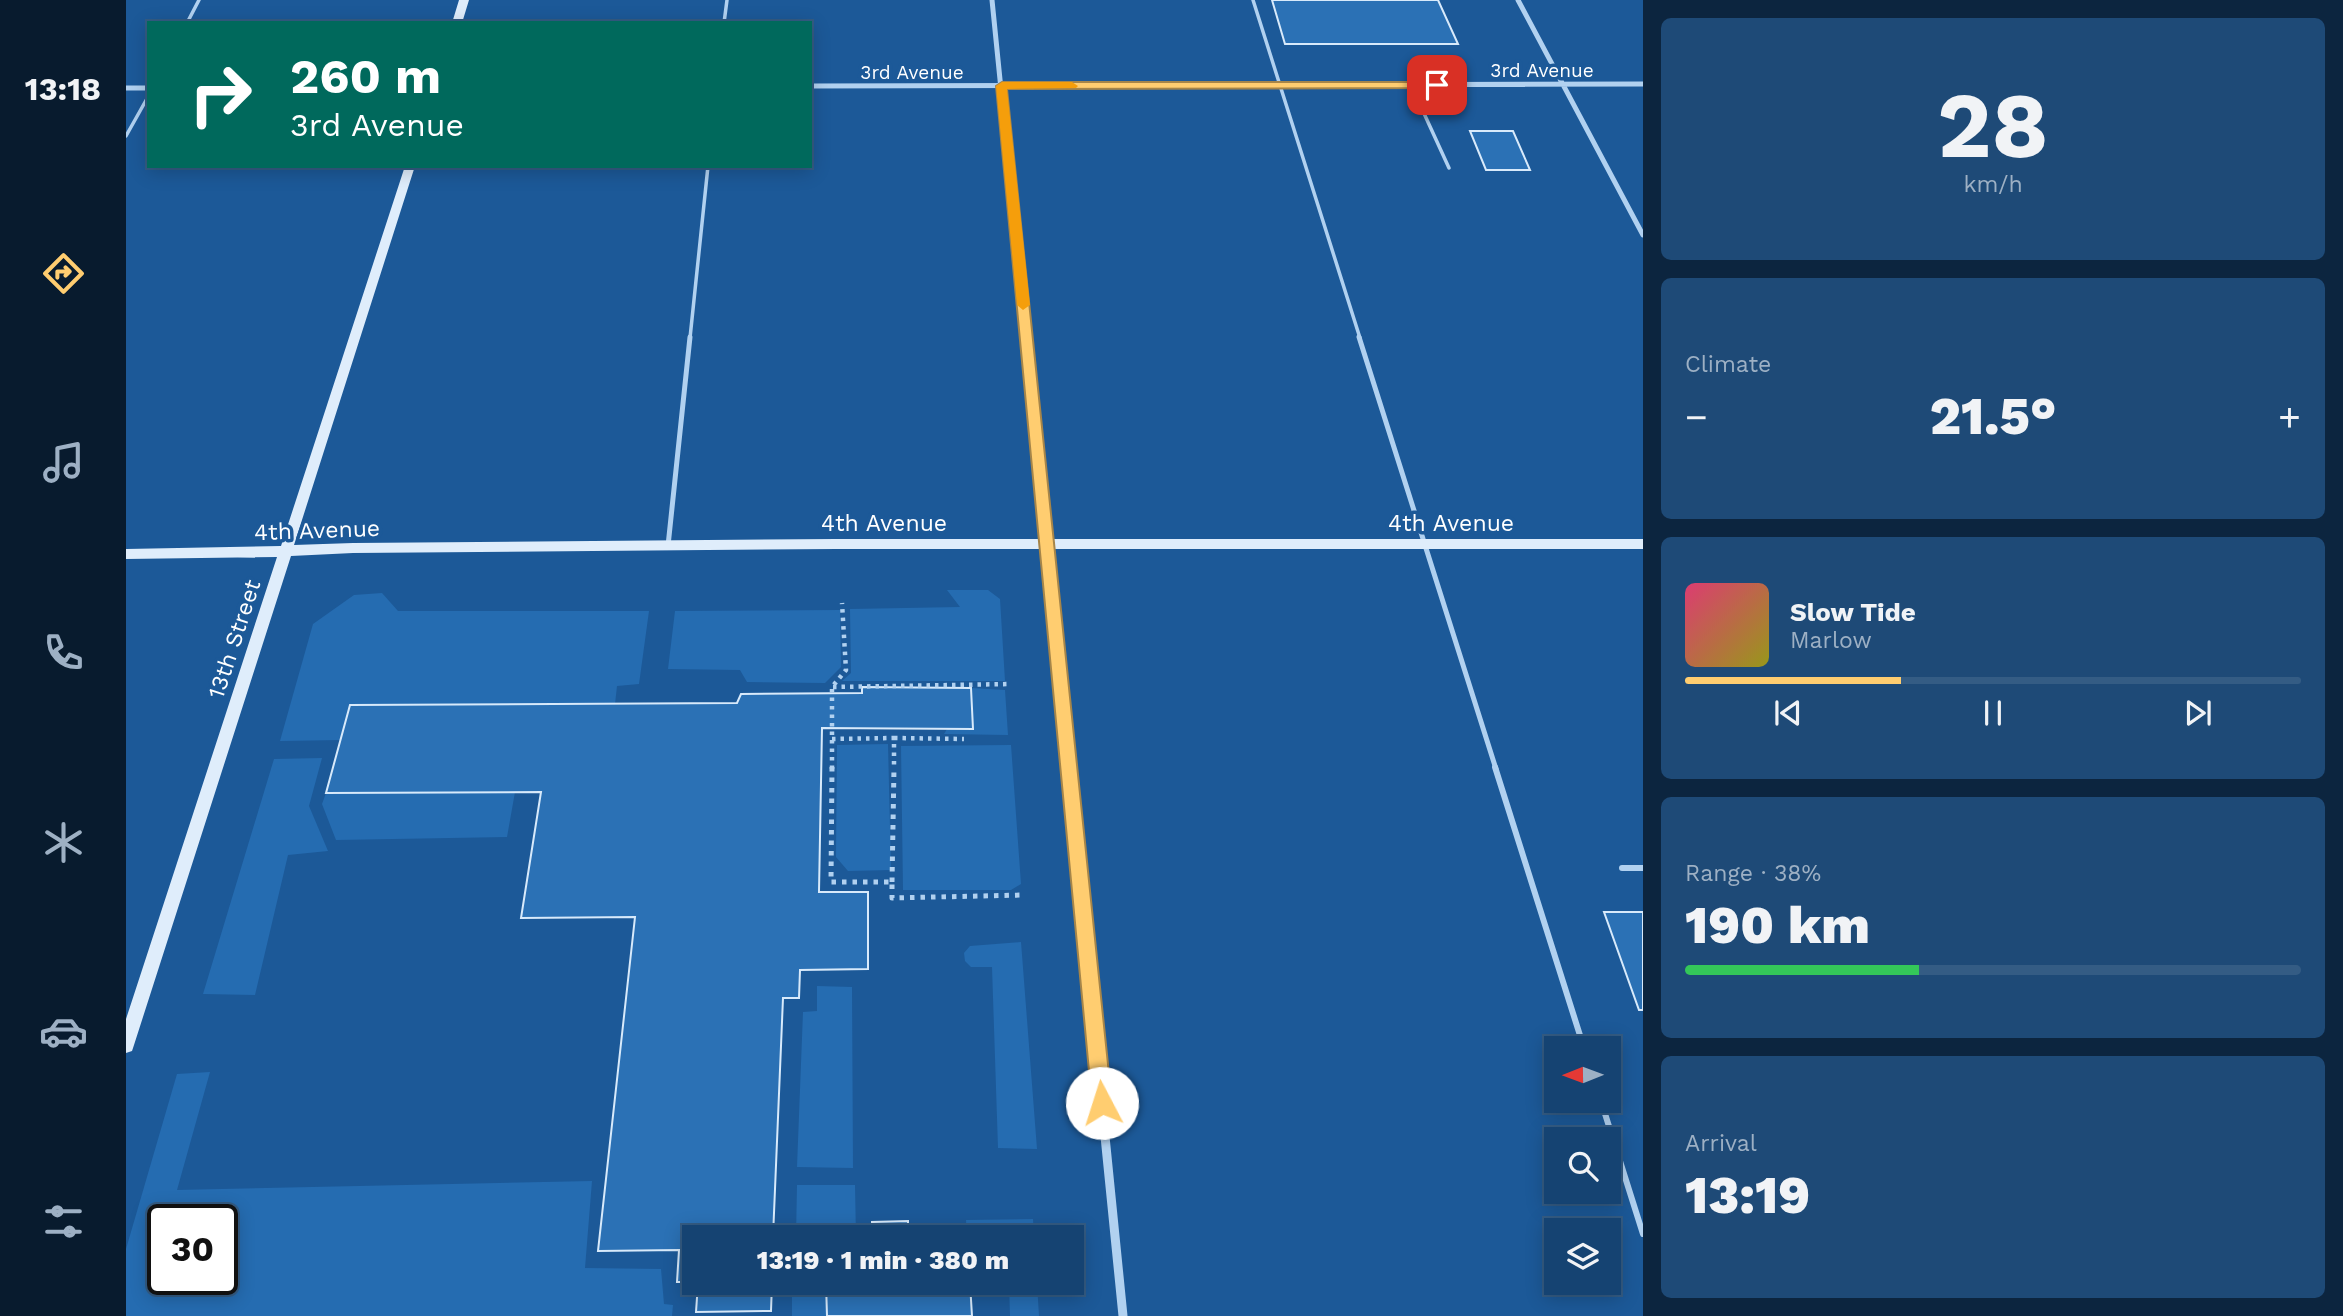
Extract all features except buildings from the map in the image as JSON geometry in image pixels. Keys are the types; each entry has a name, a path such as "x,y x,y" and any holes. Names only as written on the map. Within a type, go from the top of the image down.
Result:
{"street":[{"path":"458,21 464,0"},
{"path":"992,0 1123,1316"},
{"path":"1518,0 1643,235"},
{"name":"3rd Avenue","path":"812,86 1643,84"},
{"path":"126,88 147,88"},
{"name":"13th Street","path":"126,1045 409,168"},
{"name":"4th Avenue","path":"126,555 353,548 1643,544"}],"lane":[{"path":"188,21 199,0"},
{"path":"724,21 727,0"},
{"path":"1253,0 1580,1036"},
{"path":"1411,85 1448,168"},
{"path":"126,136 147,99"},
{"path":"667,546 708,168"},
{"path":"1622,868 1643,868"},
{"path":"1605,1113 1643,1234"}],"path":[{"path":"842,603 846,670 832,687 831,882 892,882"},
{"path":"832,687 1011,684"},
{"path":"894,738 892,898 1024,895"},
{"path":"832,739 964,739"}],"shaded area":[{"path":"947,590 988,590 1000,599 1005,681 842,681 851,673 850,609 960,607"},
{"path":"382,593 398,611 649,611 639,684 617,686 615,704 350,705 340,740 280,741 313,624 354,595"},
{"path":"840,610 841,667 825,683 747,682 740,670 668,669 675,611"},
{"path":"971,688 1005,690 1008,735 944,734 947,729 973,729"},
{"path":"888,744 891,870 848,871 836,857 837,745"},
{"path":"1011,745 1021,884 1011,890 903,890 901,746"},
{"path":"322,758 309,806 328,851 288,855 255,995 203,994 274,759"},
{"path":"515,792 507,837 336,840 322,804 326,793"},
{"path":"1021,942 1037,1149 998,1148 992,967 971,967 965,961 964,953 970,946"},
{"path":"817,986 852,987 853,1168 797,1167 803,1012 817,1011"},
{"path":"210,1072 177,1190 592,1181 585,1268 661,1269 664,1304 673,1305 672,1316 126,1316 126,1249 177,1074"},
{"path":"797,1185 855,1185 856,1225 796,1225"},
{"path":"1033,1219 1033,1225 966,1225 966,1220"},
{"path":"792,1295 826,1295 827,1316 792,1316"},
{"path":"1009,1295 1038,1295 1039,1316 1010,1316"}],"slow traffic":[{"path":"1023,305 1002,86 1072,86"}],"route":[{"path":"1102,1103 1049,587 1002,86 1437,85"}]}
